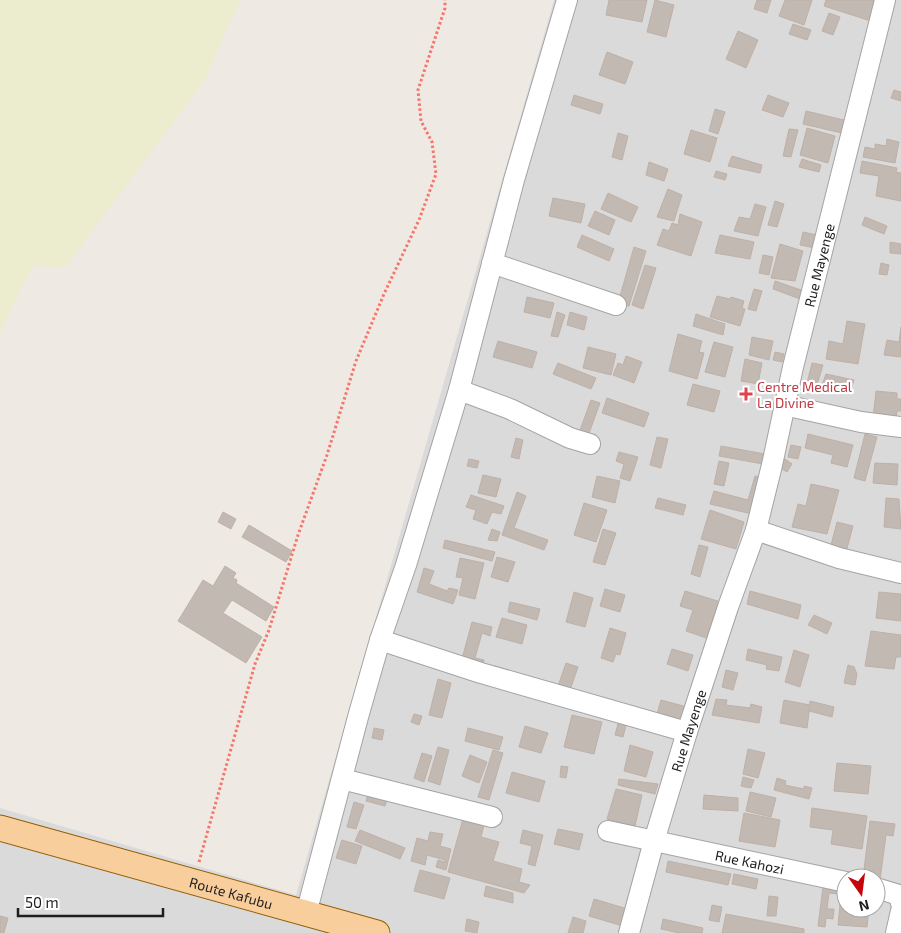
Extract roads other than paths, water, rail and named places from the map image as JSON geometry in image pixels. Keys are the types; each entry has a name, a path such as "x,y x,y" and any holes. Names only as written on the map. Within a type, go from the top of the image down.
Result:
{"main road":[{"name":"Route Kafubu","path":"0,828 377,933"}],"street":[{"path":"306,914 358,717 380,640 406,565 459,390 514,180 567,0"},
{"name":"Rue Mayenge","path":"629,933 687,732 728,607 756,530 784,406 885,0"},
{"path":"492,263 616,305"},
{"path":"459,390 510,409 570,438 590,444"},
{"path":"784,406 860,422 901,427"},
{"path":"756,530 839,558 901,573"},
{"path":"380,640 481,673 687,732"},
{"path":"342,779 492,817"},
{"name":"Rue Kahozi","path":"608,831 836,880"},
{"path":"886,894 900,903 896,933"}],"place":[{"name":"Centre Medical La Divine","path":"746,394"}]}
